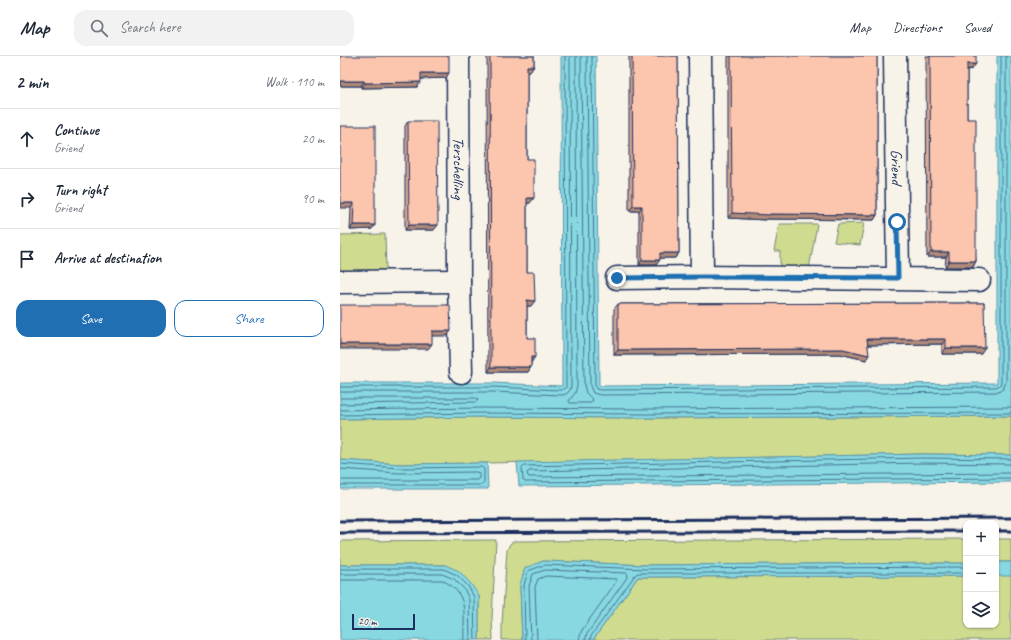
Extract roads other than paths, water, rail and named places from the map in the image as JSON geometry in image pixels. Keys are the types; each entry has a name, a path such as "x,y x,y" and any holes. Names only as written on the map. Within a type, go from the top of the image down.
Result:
{"street":[{"name":"Terschelling","path":"458,56 461,372"},
{"path":"700,56 702,277"},
{"name":"Griend","path":"895,56 898,278"},
{"path":"617,278 898,278 980,280"},
{"path":"340,282 459,281"}],"water":[{"path":"561,56 596,56 599,386 997,383 997,56 1011,56 1011,416 643,418 482,417 340,419 340,383 493,383 562,386"},
{"path":"923,454 1011,455 1011,482 519,486 517,462"},
{"path":"340,460 400,464 487,463 488,489 340,489"},
{"path":"543,561 647,565 963,563 963,576 638,577 593,640 522,640 520,585 525,568"},
{"path":"999,562 1011,562 1011,576 999,576"},
{"path":"340,565 445,565 459,571 471,584 479,596 479,640 340,640"}],"railway":[{"path":"340,521 1011,518"},
{"path":"340,533 963,531"},
{"path":"999,531 1011,531"}]}
